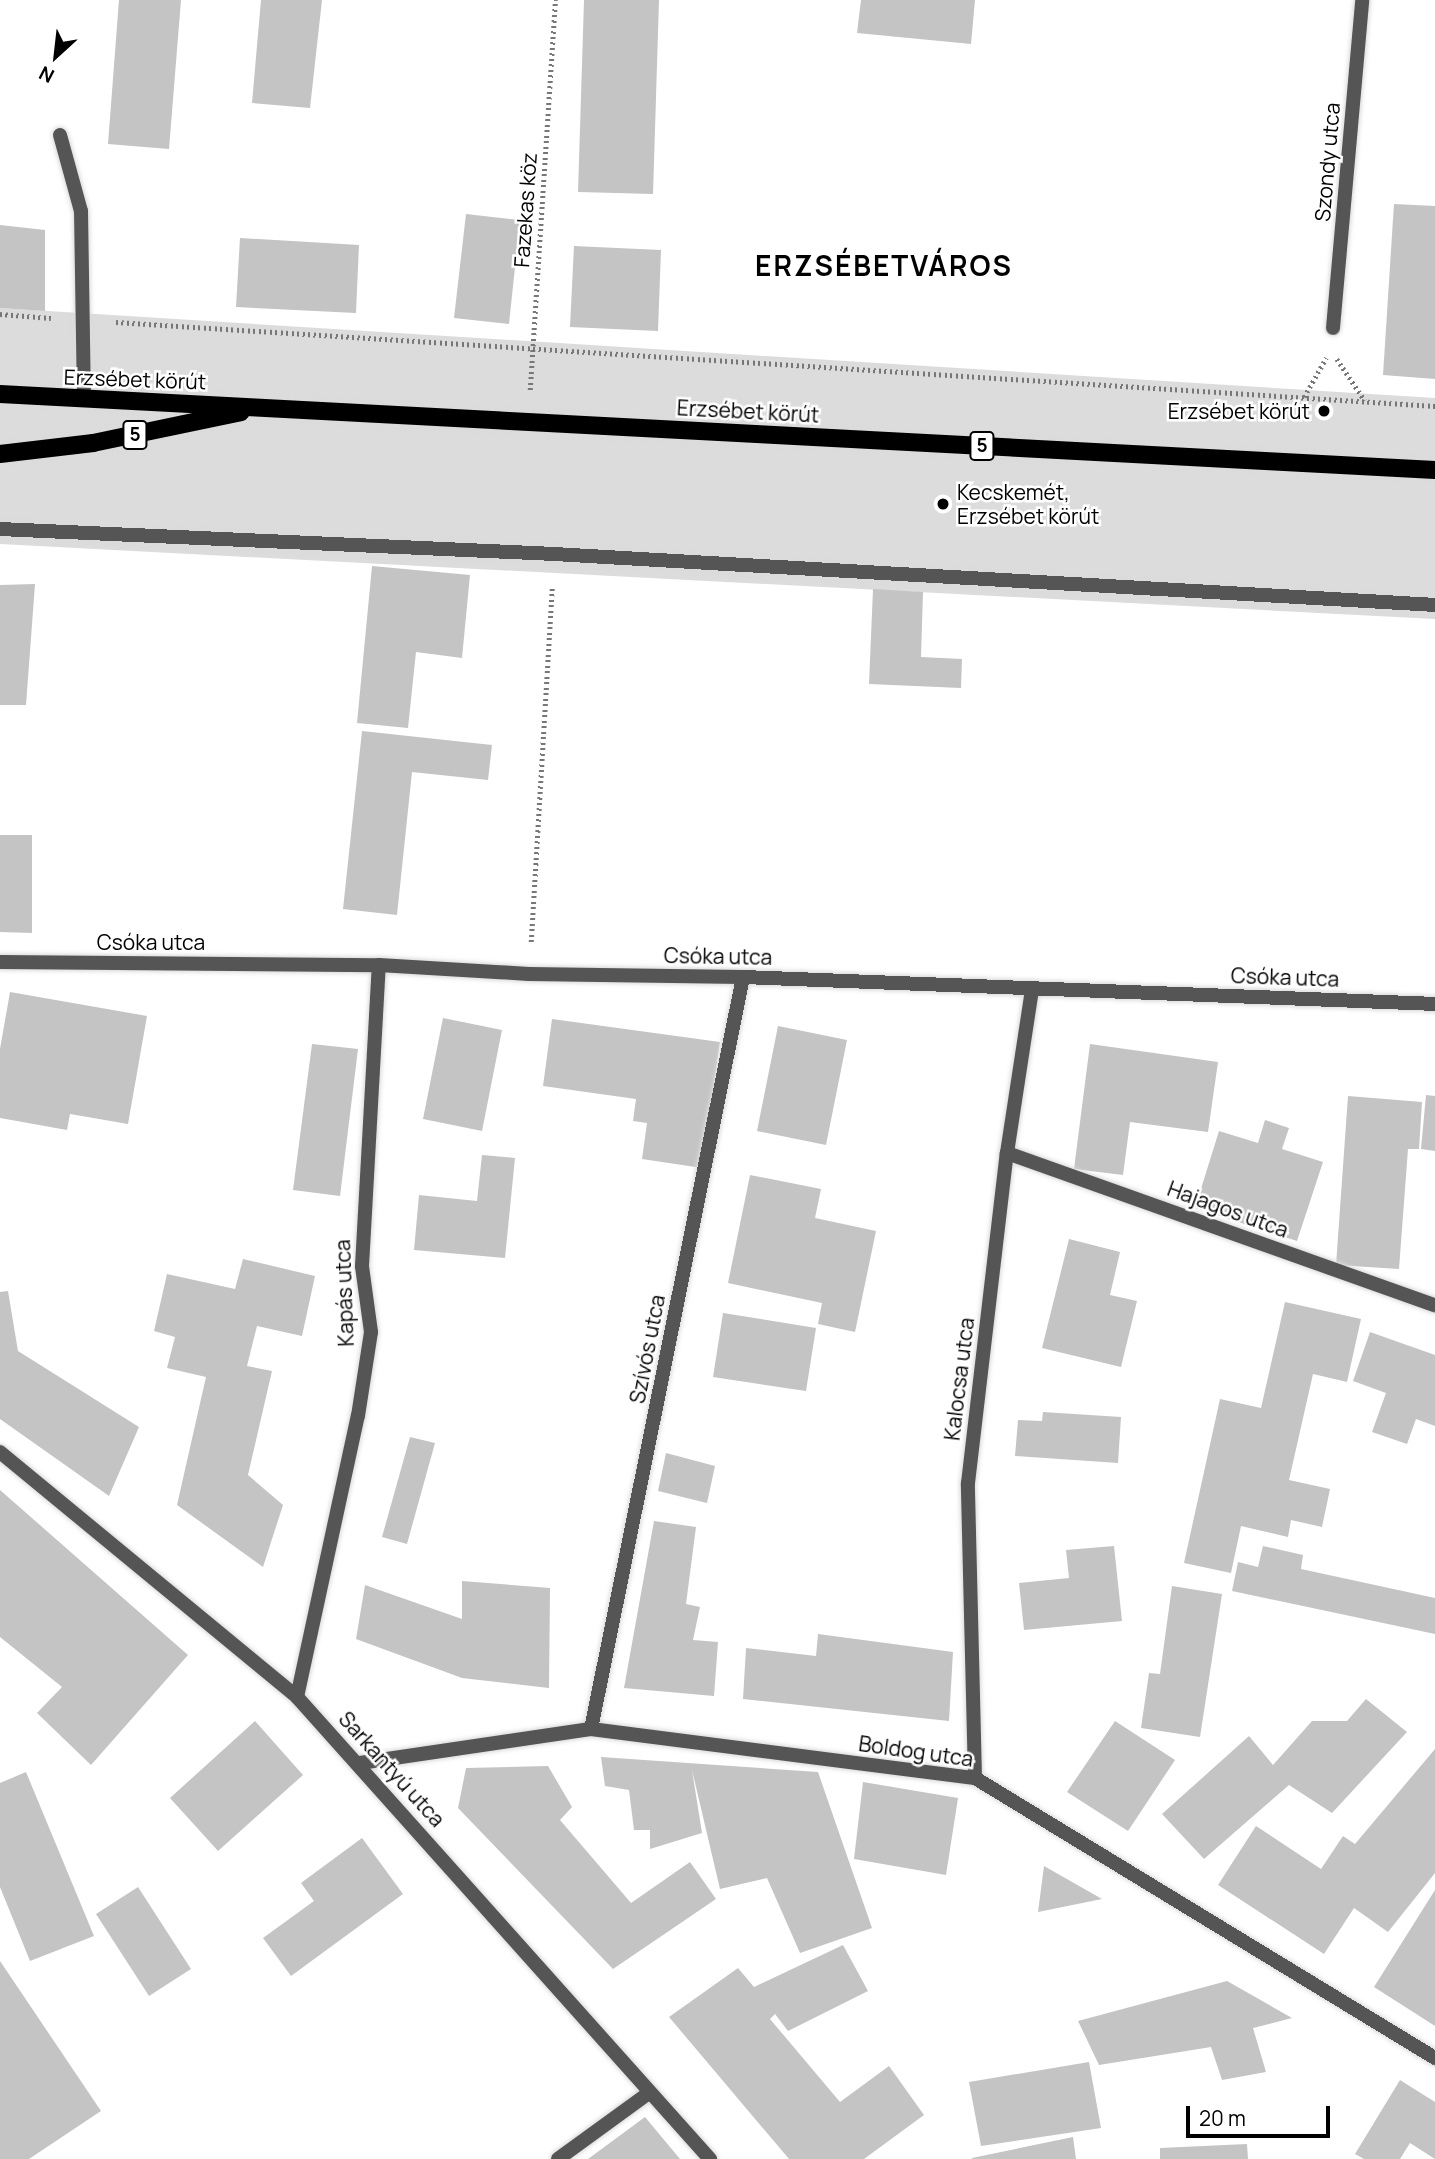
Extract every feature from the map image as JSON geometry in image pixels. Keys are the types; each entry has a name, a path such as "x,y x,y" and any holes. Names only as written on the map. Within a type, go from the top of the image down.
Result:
{"main road":[{"name":"Erzsébet körút","path":"4,396 269,407 1435,471"},
{"name":"Erzsébet körút","path":"0,454 93,443 269,407"}],"street":[{"name":"Szondy utca","path":"1333,328 1362,0"},
{"path":"60,135 82,211 84,399"},
{"path":"0,529 554,554 1435,605"},
{"name":"Csóka utca","path":"0,962 379,965 529,974 743,977 1435,1004"},
{"name":"Kapás utca","path":"298,1697 358,1416 371,1332 362,1266 379,965"},
{"name":"Szívós utca","path":"591,1729 743,977"},
{"name":"Kalocsa utca","path":"975,1778 968,1483 1007,1153 1032,989"},
{"name":"Hajagos utca","path":"1007,1153 1435,1305"},
{"name":"Sarkantyú utca","path":"0,1452 298,1697 360,1763 710,2159"},
{"name":"Boldog utca","path":"360,1763 591,1729 975,1778 1435,2058"},
{"path":"558,2159 649,2093"}],"path":[{"name":"Fazekas köz","path":"529,422 555,0"},
{"path":"0,314 1435,406"},
{"path":"1304,397 1331,350 1366,402"},
{"path":"529,974 554,554"}],"shaded area":[{"path":"0,308 1435,398 1435,619 0,544"}],"building":[{"path":"119,0 181,0 169,149 108,144"},
{"path":"261,0 322,0 310,108 252,103"},
{"path":"584,0 659,0 653,194 578,192"},
{"path":"861,0 975,0 971,44 857,33"},
{"path":"1394,204 1435,206 1435,379 1383,375"},
{"path":"466,214 520,220 509,324 454,318"},
{"path":"0,225 45,230 45,311 0,308"},
{"path":"240,238 359,245 356,313 236,307"},
{"path":"574,246 661,250 658,331 570,327"},
{"path":"372,566 470,575 462,658 416,652 408,728 357,723"},
{"path":"35,584 26,705 0,705 0,585"},
{"path":"873,589 923,592 921,657 962,659 961,688 869,684"},
{"path":"362,731 492,745 488,780 412,772 397,915 343,909"},
{"path":"0,835 32,835 32,933 0,932"},
{"path":"10,992 147,1016 128,1124 70,1114 67,1130 0,1118 0,1049"},
{"path":"443,1018 502,1030 482,1131 423,1119"},
{"path":"552,1019 720,1042 702,1168 642,1159 647,1123 633,1121 636,1099 543,1086"},
{"path":"778,1026 847,1040 826,1145 757,1131"},
{"path":"312,1044 358,1049 340,1196 293,1190"},
{"path":"1090,1044 1218,1062 1208,1132 1130,1122 1123,1175 1074,1169"},
{"path":"1426,1095 1435,1096 1435,1151 1421,1149"},
{"path":"1348,1096 1422,1102 1419,1149 1408,1149 1399,1269 1336,1265"},
{"path":"1265,1120 1289,1128 1282,1149 1323,1162 1297,1241 1195,1208 1219,1131 1258,1143"},
{"path":"482,1155 515,1158 505,1258 414,1250 419,1195 477,1201"},
{"path":"750,1175 821,1189 815,1218 876,1231 855,1332 818,1324 822,1303 728,1283"},
{"path":"1069,1239 1120,1252 1110,1295 1137,1301 1121,1367 1042,1348"},
{"path":"243,1259 315,1276 302,1336 257,1326 247,1366 272,1371 248,1475 283,1505 263,1567 177,1505 206,1377 167,1368 175,1337 154,1331 167,1274 235,1289"},
{"path":"8,1291 18,1351 139,1427 109,1496 0,1419 0,1292"},
{"path":"1285,1302 1361,1319 1347,1382 1313,1374 1289,1480 1330,1489 1322,1527 1291,1520 1288,1537 1241,1526 1231,1573 1184,1563 1220,1399 1261,1408"},
{"path":"723,1313 816,1328 806,1391 713,1377"},
{"path":"1370,1332 1435,1355 1435,1426 1416,1419 1407,1444 1372,1432 1386,1393 1353,1381"},
{"path":"1043,1412 1121,1417 1118,1463 1015,1456 1018,1420 1042,1421"},
{"path":"410,1437 435,1443 407,1544 382,1537"},
{"path":"666,1453 715,1466 707,1503 658,1491"},
{"path":"0,1490 188,1655 91,1765 37,1713 62,1687 0,1637"},
{"path":"654,1521 696,1527 686,1604 700,1607 693,1640 718,1642 714,1696 624,1688"},
{"path":"1114,1546 1122,1621 1024,1630 1019,1583 1069,1578 1066,1550"},
{"path":"1263,1546 1303,1555 1301,1569 1435,1598 1435,1634 1232,1591 1238,1562 1258,1567"},
{"path":"462,1581 550,1588 549,1688 462,1678 356,1639 365,1585 462,1619"},
{"path":"1172,1586 1222,1594 1200,1737 1141,1728 1149,1673 1160,1674"},
{"path":"818,1634 953,1652 949,1721 743,1699 746,1648 816,1656"},
{"path":"1366,1699 1407,1732 1332,1813 1289,1785 1204,1859 1162,1814 1249,1736 1273,1765 1312,1721 1347,1721"},
{"path":"255,1721 303,1775 218,1851 170,1798"},
{"path":"1115,1721 1175,1760 1128,1831 1067,1792"},
{"path":"1435,1749 1435,1873 1388,1932 1354,1908 1324,1954 1218,1885 1256,1826 1321,1869 1343,1836 1355,1844"},
{"path":"601,1757 818,1772 872,1928 800,1953 767,1878 720,1889 692,1770 702,1833 650,1849 650,1830 634,1830 629,1790 605,1786"},
{"path":"548,1766 572,1807 560,1820 631,1903 690,1862 716,1899 613,1969 458,1808 466,1768"},
{"path":"26,1772 94,1936 30,1961 0,1887 0,1783"},
{"path":"863,1782 958,1798 946,1875 854,1859"},
{"path":"362,1838 403,1894 291,1976 263,1938 314,1901 301,1883"},
{"path":"1044,1866 1102,1899 1038,1912"},
{"path":"138,1887 191,1969 149,1996 96,1914"},
{"path":"1435,1890 1435,2026 1374,1987"},
{"path":"843,1945 868,1991 788,2031 775,2014 770,2019 840,2102 889,2066 924,2115 864,2159 789,2159 669,2017 738,1968 754,1987"},
{"path":"0,1961 101,2111 29,2159 0,2159"},
{"path":"1227,1981 1292,2018 1253,2028 1266,2072 1222,2080 1211,2047 1099,2065 1078,2021"},
{"path":"1089,2062 1101,2128 981,2146 969,2082"},
{"path":"1400,2080 1435,2102 1435,2159 1410,2143 1400,2159 1364,2159 1355,2154"},
{"path":"645,2117 680,2159 588,2159"},
{"path":"1073,2137 1076,2159 972,2159 972,2158"},
{"path":"1247,2144 1248,2159 1160,2159 1160,2148"}],"place":[{"name":"Erzsébet körút","path":"1324,411"},
{"name":"Kecskemét, Erzsébet körút","path":"943,504"}],"district":[{"name":"ERZSÉBETVÁROS","path":"884,265"}]}
